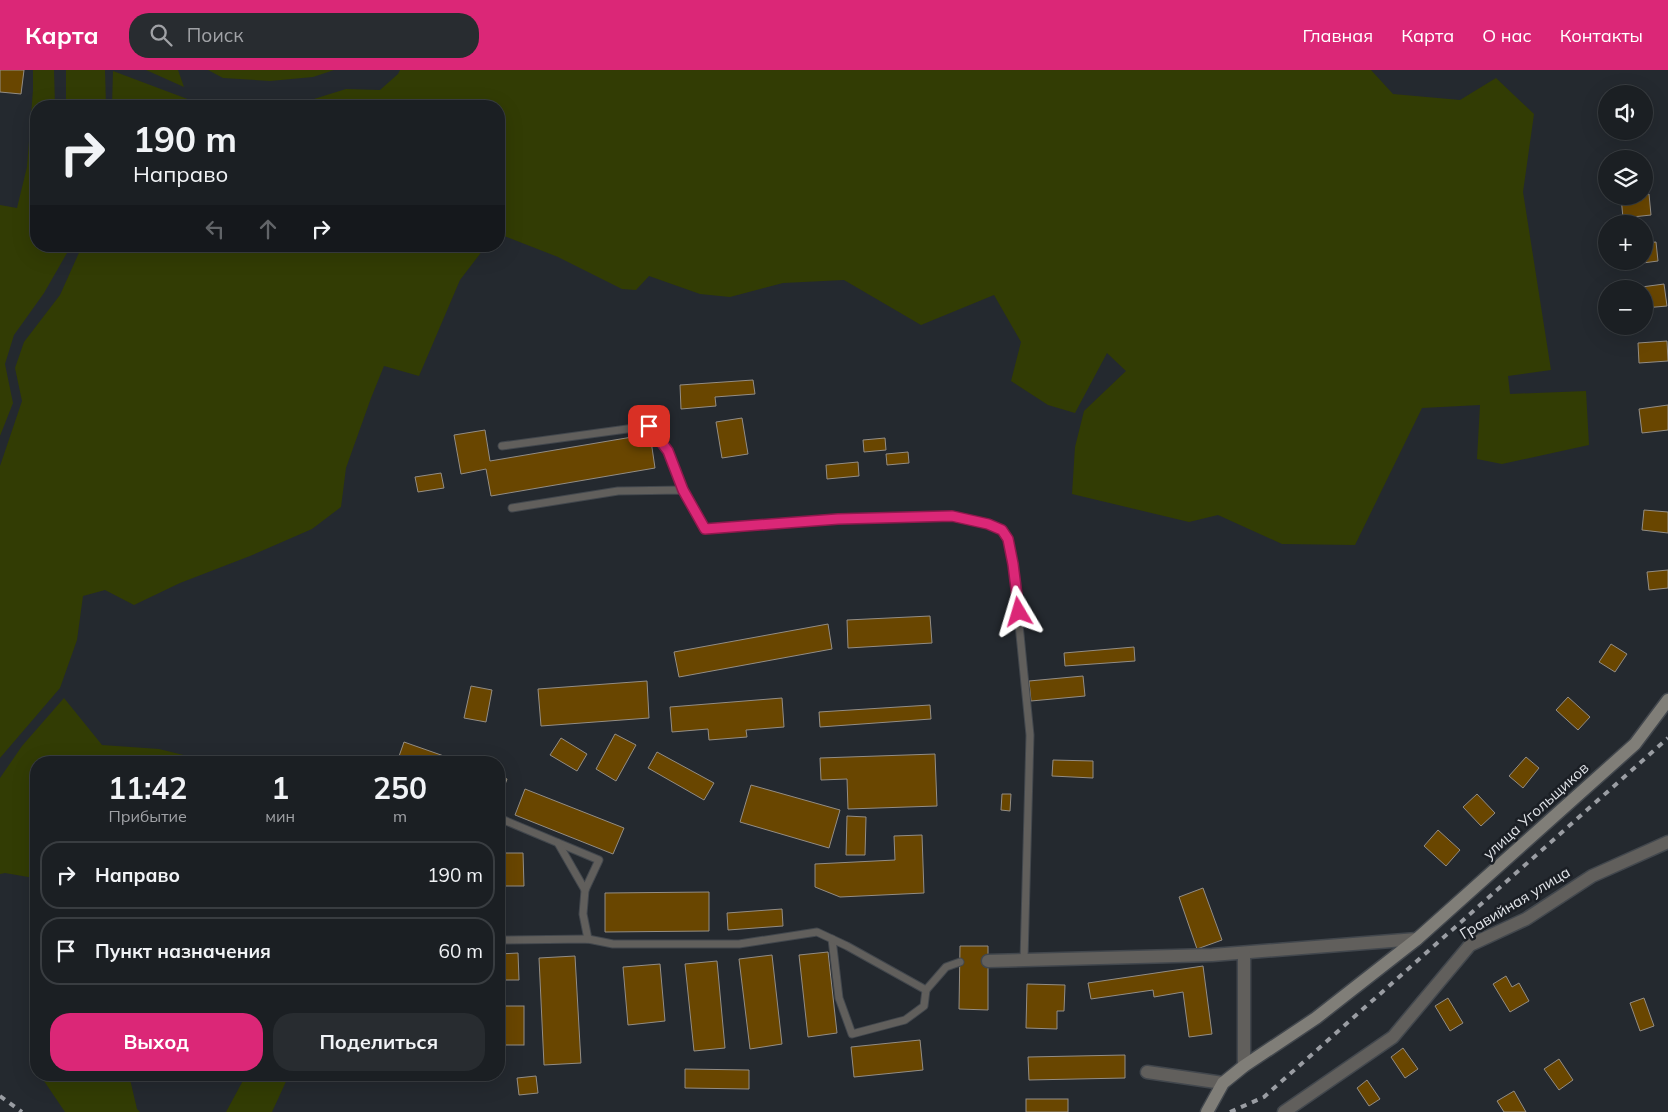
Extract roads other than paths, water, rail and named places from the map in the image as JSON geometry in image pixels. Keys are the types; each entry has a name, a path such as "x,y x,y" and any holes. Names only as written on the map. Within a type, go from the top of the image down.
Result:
{"street":[{"name":"улица Угольщиков","path":"1223,1083 1244,1066 1316,1018 1417,939 1635,744 1668,700"},
{"name":"Гравийная улица","path":"1284,1112 1393,1037 1470,945 1526,919 1592,876 1668,842"},
{"path":"988,961 1212,955 1417,939"},
{"path":"1244,953 1244,1066"},
{"path":"1148,1072 1223,1083 1207,1112"}],"lane":[{"path":"502,446 649,426 668,451 683,490 705,529 838,519 952,516 988,524 1002,530 1008,539 1013,564 1030,735 1024,960"},
{"path":"512,508 618,491 683,490"},
{"path":"505,821 599,860 585,890 583,914 588,940"},
{"path":"558,843 585,890"},
{"path":"505,940 588,940 613,944 739,944 817,932 926,990"},
{"path":"832,939 839,998 852,1034 905,1020 924,1006 926,990 946,967 960,962"}],"railway":[{"path":"1230,1112 1264,1097 1668,738"},
{"path":"0,1096 22,1112"}]}
